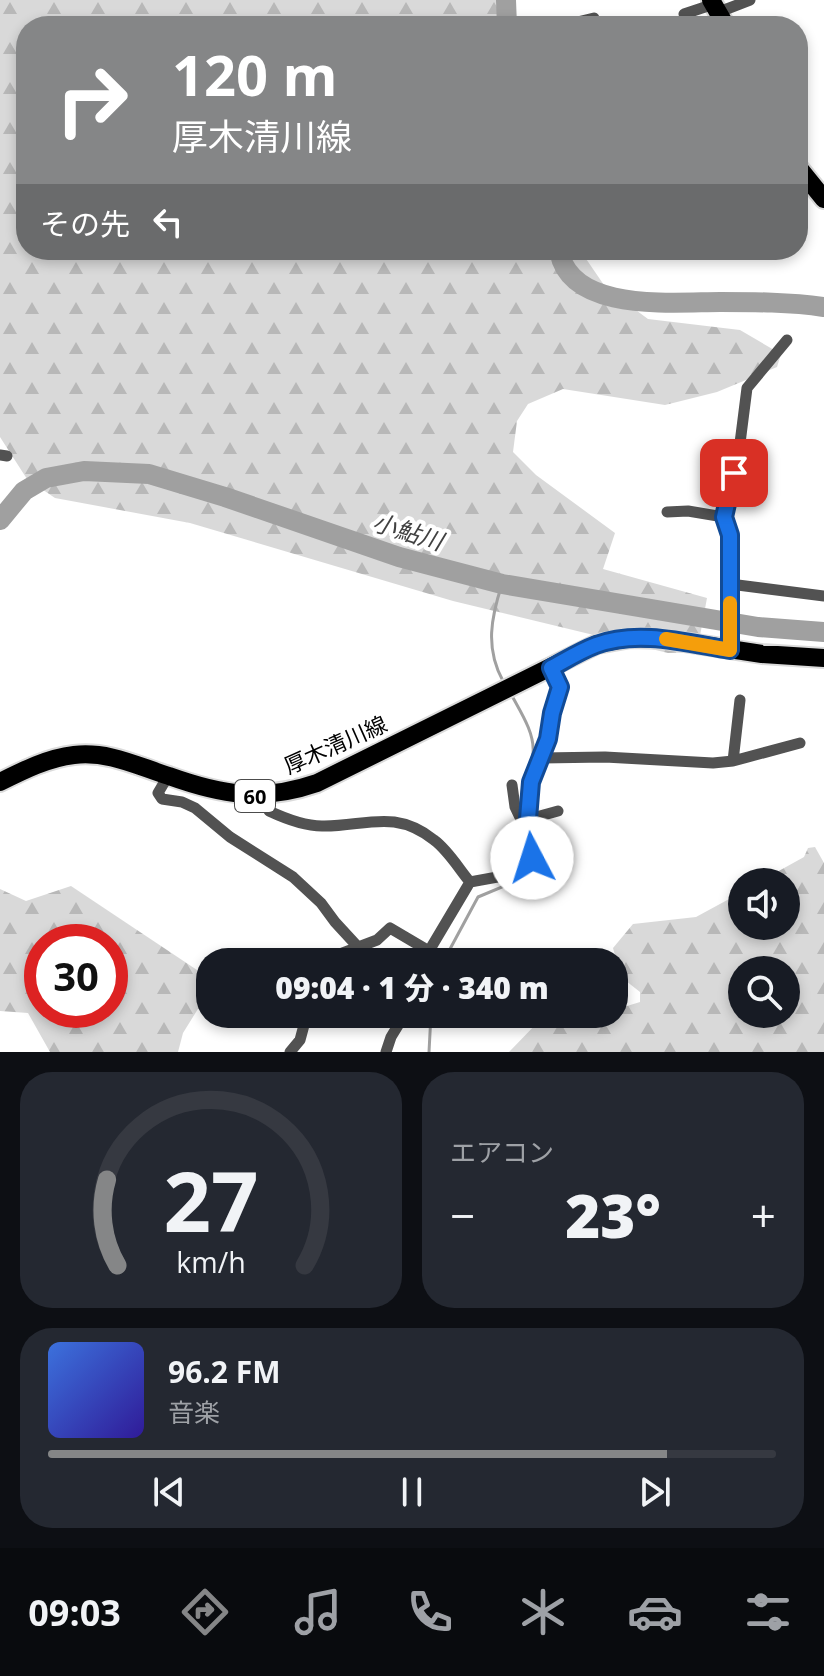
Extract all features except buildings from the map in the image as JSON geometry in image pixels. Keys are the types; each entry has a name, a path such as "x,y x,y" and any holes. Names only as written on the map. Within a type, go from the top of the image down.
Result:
{"main road":[{"path":"808,179 824,199"},
{"name":"60","path":"551,668 597,644 631,638 730,641 824,658"},
{"name":"厚木清川線","path":"0,782 30,767 76,755 112,756 217,790 262,796 317,783 551,668"}],"street":[{"path":"685,16 750,0"},
{"path":"730,641 730,535 724,517 739,451 747,388 787,340"},
{"path":"667,512 688,511 724,517"},
{"path":"730,587 824,596"},
{"path":"470,882 503,876 529,865 532,851 528,825 531,782 542,758 560,687 551,668"},
{"path":"733,761 740,700"},
{"path":"542,758 605,757 713,763 733,761 800,743"},
{"path":"168,776 158,793 162,799 195,808 230,837 293,877 321,903 358,947 377,940 390,928 416,948"},
{"path":"512,785 515,807 528,825"},
{"path":"262,796 269,811 307,824 322,826 380,819 414,829 435,840 470,882"},
{"path":"528,825 558,811"},
{"path":"433,948 470,882"},
{"path":"290,1052 300,1040 303,1028"},
{"path":"386,1052 396,1028"}],"green space":[{"path":"0,0 505,0 512,16 16,16 16,260 587,260 606,288 648,319 740,330 781,354 777,367 717,392 665,405 563,389 528,404 517,421 513,452 536,475 615,533 603,569 707,598 697,652 668,653 453,601 190,523 55,498 27,479 0,437"},
{"path":"815,847 824,863 824,1052 509,1052 532,1028 628,1028 628,1006 640,1002 640,992 628,983 628,948 613,948 633,924 696,917 728,900 728,940 800,940 800,868 784,868 804,857 808,848"},
{"path":"71,886 128,924 24,924 24,1013 0,1011 0,889 26,901"},
{"path":"128,924 196,969 196,1012 183,1033 178,1052 50,1052 36,1028 128,1028"}],"waterway":[{"name":"小鮎川","path":"506,0 507,16"},
{"name":"小鮎川","path":"563,260 567,270 582,285 626,300 824,307"},
{"name":"小鮎川","path":"0,520 24,491 46,478 84,471 149,474 399,557 502,584 758,627 824,632"},
{"path":"502,584 495,609 492,645 503,681"},
{"path":"511,694 526,722 533,745 532,760 523,785 524,807"},
{"path":"451,948 478,897 521,879 540,864 535,841"},
{"path":"429,1052 430,1028"}],"slow traffic":[{"path":"666,639 730,650 730,603"}],"route":[{"path":"532,858 527,831 531,782 548,739 560,687 551,668 597,644 631,638 664,639 730,650 730,535 724,517 734,473"}]}
